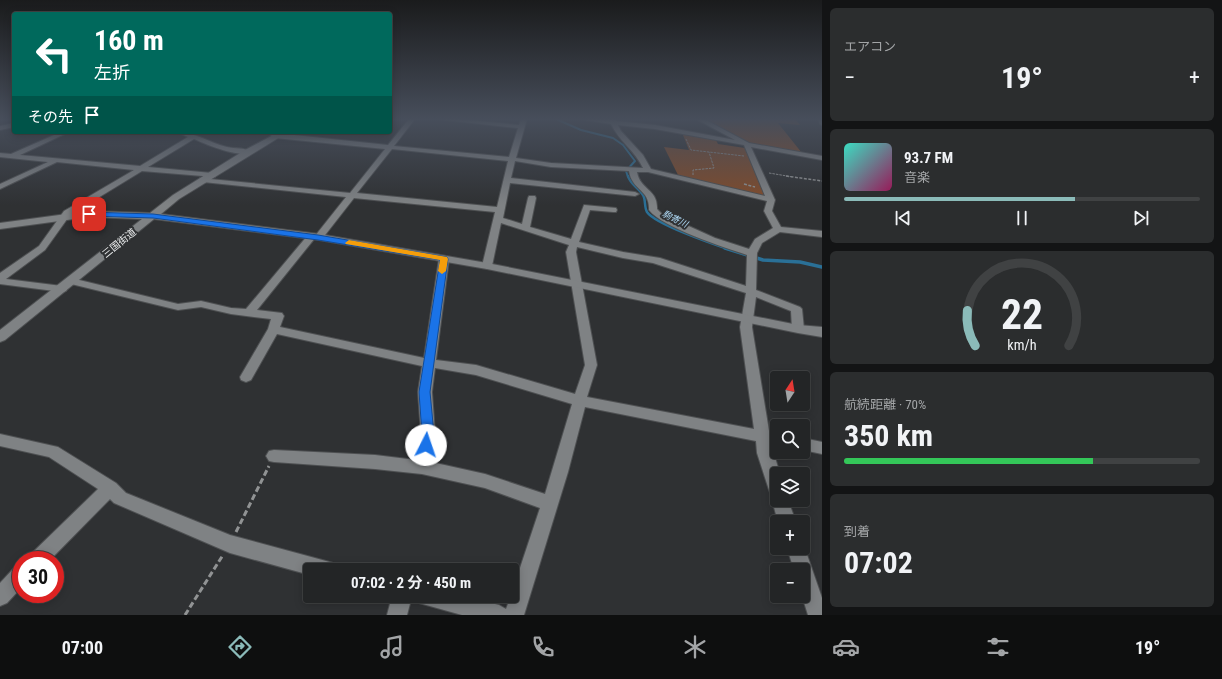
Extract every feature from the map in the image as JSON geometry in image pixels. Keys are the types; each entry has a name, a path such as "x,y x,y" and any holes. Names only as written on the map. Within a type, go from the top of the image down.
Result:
{"street":[{"path":"11,156 30,148"},
{"path":"0,279 42,248 67,213 174,148"},
{"path":"222,148 248,152"},
{"name":"三国街道","path":"0,337 176,198 254,148"},
{"path":"249,313 351,196 389,148"},
{"path":"397,148 512,159 551,165 648,170 771,200"},
{"path":"487,266 515,148"},
{"path":"633,148 641,156 648,170"},
{"path":"748,148 771,200 768,211 778,229"},
{"path":"770,148 822,158"},
{"path":"0,155 139,168 499,215 524,228 622,255 658,260 667,265 750,291 796,308 798,329"},
{"path":"0,187 55,161"},
{"path":"633,170 635,179 652,196 654,202 653,210 659,216 752,256"},
{"path":"507,180 635,194"},
{"path":"524,228 532,198"},
{"path":"514,615 550,504 591,365 571,252 587,207 613,210"},
{"path":"0,226 65,216 89,214 153,216 315,237 487,266 746,317 798,329 822,332"},
{"path":"770,468 765,453 770,438 746,327 752,256 758,241 778,229 822,234"},
{"path":"422,467 428,434 425,392 428,363 444,259"},
{"path":"0,279 66,285 178,307 201,304 231,311 278,316 274,329 246,377"},
{"path":"274,329 428,363 476,370 580,400 770,438"},
{"path":"0,440 53,451 110,488 120,498 230,544 303,564"},
{"path":"810,445 822,448"},
{"path":"274,456 375,462 422,467 485,481 550,504"},
{"path":"46,551 110,488"},
{"path":"798,555 819,615"},
{"path":"0,596 12,584"},
{"path":"397,615 400,603"},
{"path":"453,603 499,615"}],"path":[{"path":"690,148 691,150 752,157"},
{"path":"696,177 693,175 693,170 714,168 709,152"},
{"path":"758,171 822,180"},
{"path":"740,184 766,189"}],"shaded area":[{"path":"664,148 689,150 688,148 745,148 767,197 679,177"},
{"path":"774,148 798,148 802,153"}],"waterway":[{"name":"駒寄川","path":"625,148 635,161 626,171 628,177"},
{"name":"駒寄川","path":"628,176 630,181 643,195 646,210 652,217 672,228 725,248"},
{"name":"駒寄川","path":"725,248 763,260 800,262 822,267"}],"slow traffic":[{"path":"349,243 444,259 442,271"}],"route":[{"path":"89,214 153,216 318,237 444,259 425,392 428,434 426,445"}]}
